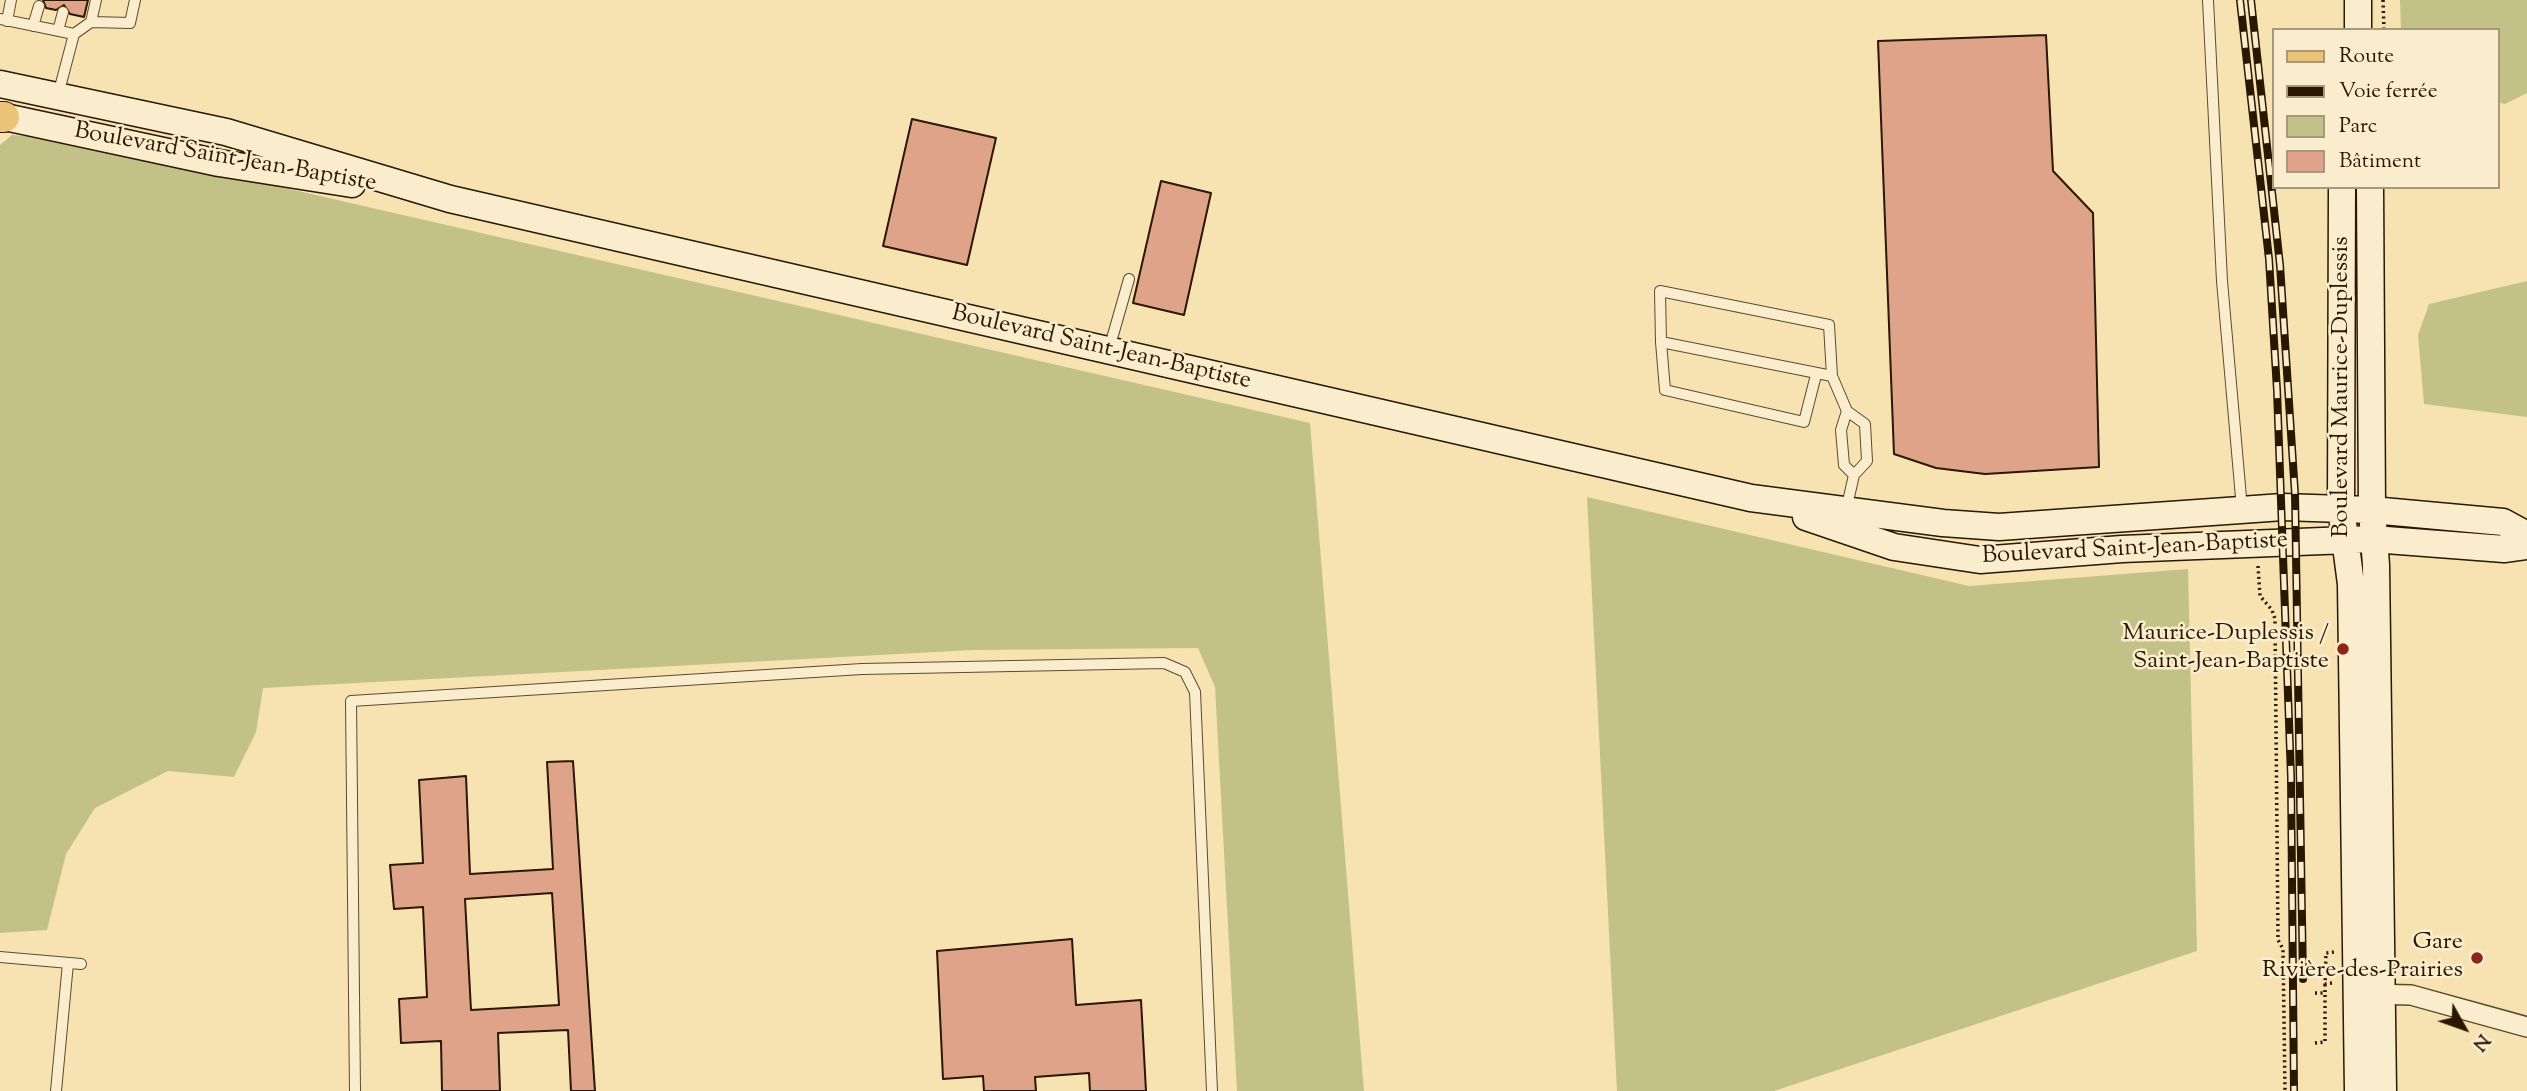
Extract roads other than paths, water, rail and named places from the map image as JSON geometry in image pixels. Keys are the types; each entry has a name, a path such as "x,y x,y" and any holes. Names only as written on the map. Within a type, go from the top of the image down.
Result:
{"main road":[{"path":"2358,0 2358,28"},
{"name":"Boulevard Saint-Jean-Baptiste","path":"0,84 226,132 450,199 1751,498 1943,523 1999,527 2283,507 2341,508 2503,522 2527,535"},
{"name":"Boulevard Saint-Jean-Baptiste","path":"1,116 219,163 450,199"},
{"name":"Boulevard Maurice-Duplessis","path":"2342,189 2341,508 2343,541 2351,584 2369,994 2383,1091"},
{"name":"Boulevard Maurice-Duplessis","path":"2358,1091 2369,994 2373,539 2371,189"},
{"name":"Boulevard Saint-Jean-Baptiste","path":"1751,498 1894,547 1980,560 2179,546 2373,539 2504,549 2527,546"}],"street":[{"path":"2369,994 2411,995 2527,1027"}],"lane":[{"path":"11,0 3,20 74,34"},
{"path":"91,22 96,0"},
{"path":"58,96 74,34 91,22 130,23 135,0"},
{"path":"2207,0 2222,281 2242,510"},
{"path":"33,26 39,6"},
{"path":"58,31 63,12"},
{"path":"1109,350 1129,279"},
{"path":"1816,375 1804,422 1665,390 1660,291 1829,325 1832,376 1847,411 1864,424 1867,461 1854,475 1846,511"},
{"path":"1661,342 1816,375 1832,376"},
{"path":"1847,411 1841,430 1844,465 1854,475"},
{"path":"355,1091 351,701 862,669 1164,663 1185,671 1195,692 1212,1091"},
{"path":"0,957 81,964"},
{"path":"57,1091 68,963"}],"railway":[{"path":"2240,0 2269,259 2277,390 2291,777 2294,1091"},
{"path":"2251,0 2280,265 2295,494 2303,979"}],"place":[{"name":"Maurice-Duplessis / Saint-Jean-Baptiste","path":"2343,649"},
{"name":"Gare Rivière-des-Prairies","path":"2477,958"}]}
